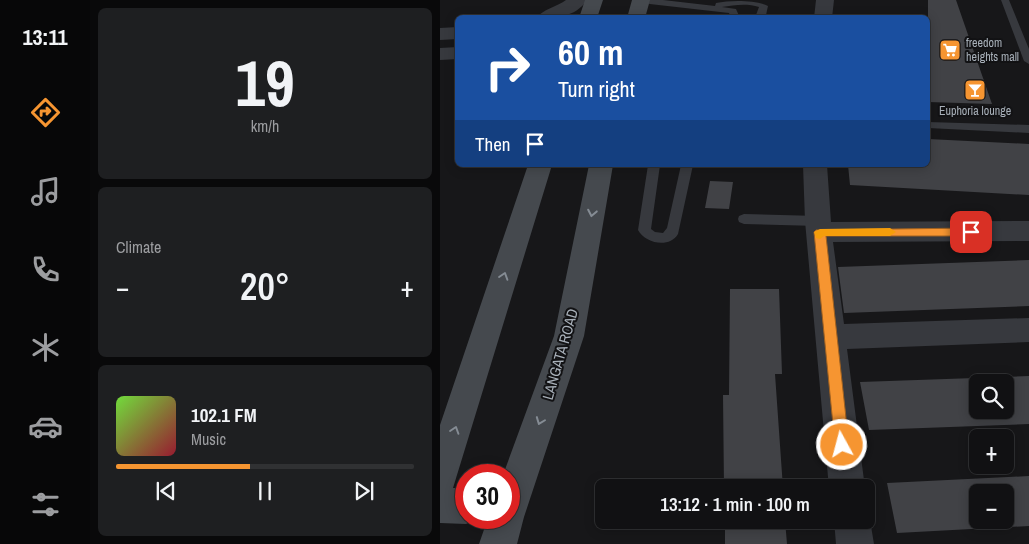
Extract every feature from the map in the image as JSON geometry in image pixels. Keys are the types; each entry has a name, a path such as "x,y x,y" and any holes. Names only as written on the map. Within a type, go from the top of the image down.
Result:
{"main road":[{"path":"589,15 594,0"},
{"path":"637,15 641,0"},
{"path":"440,477 539,167"},
{"name":"LANGATA ROAD","path":"520,475 546,407 569,336 601,167"},
{"path":"440,505 455,507"},
{"name":"LANGATA ROAD","path":"498,544 502,529"}],"street":[{"path":"552,15 578,0"},
{"path":"823,15 825,0"},
{"path":"440,34 455,33"},
{"path":"440,54 455,52"},
{"path":"816,167 819,227 846,479"},
{"path":"819,227 1029,231"},
{"path":"830,337 1029,330"},
{"path":"854,529 856,544"}],"lane":[{"path":"641,0 681,6 741,0 752,1 762,4 762,15"},
{"path":"1005,0 1029,61"},
{"path":"710,4 732,11 734,15"},
{"path":"930,125 1029,129"},
{"path":"654,167 644,230 647,234 654,237 666,238 671,234 673,228 687,167"},
{"path":"744,219 819,227"}],"building":[{"name":"freedom heights mall","path":"928,0 956,0 992,104 930,102 930,15 928,15"},
{"path":"930,139 1029,144 1029,195 850,185 848,167 930,167"},
{"path":"710,181 733,182 729,209 705,208"},
{"path":"1029,260 1029,306 844,313 838,267"},
{"path":"730,289 779,289 782,374 775,374 782,479 724,479 723,395 729,395"},
{"path":"1029,376 1029,424 869,430 860,382 969,378 969,419 1014,419 1014,377"},
{"path":"1029,476 1029,526 1014,527 1014,484 969,484 969,529 972,529 897,533 887,483"},
{"path":"725,529 786,529 787,544 725,544"}],"slow traffic":[{"path":"820,235 820,232 890,232"}],"place":[{"name":"freedom heights mall","path":"950,50"},
{"name":"Euphoria lounge","path":"975,90"}],"route":[{"path":"842,445 820,232 971,232"}]}
